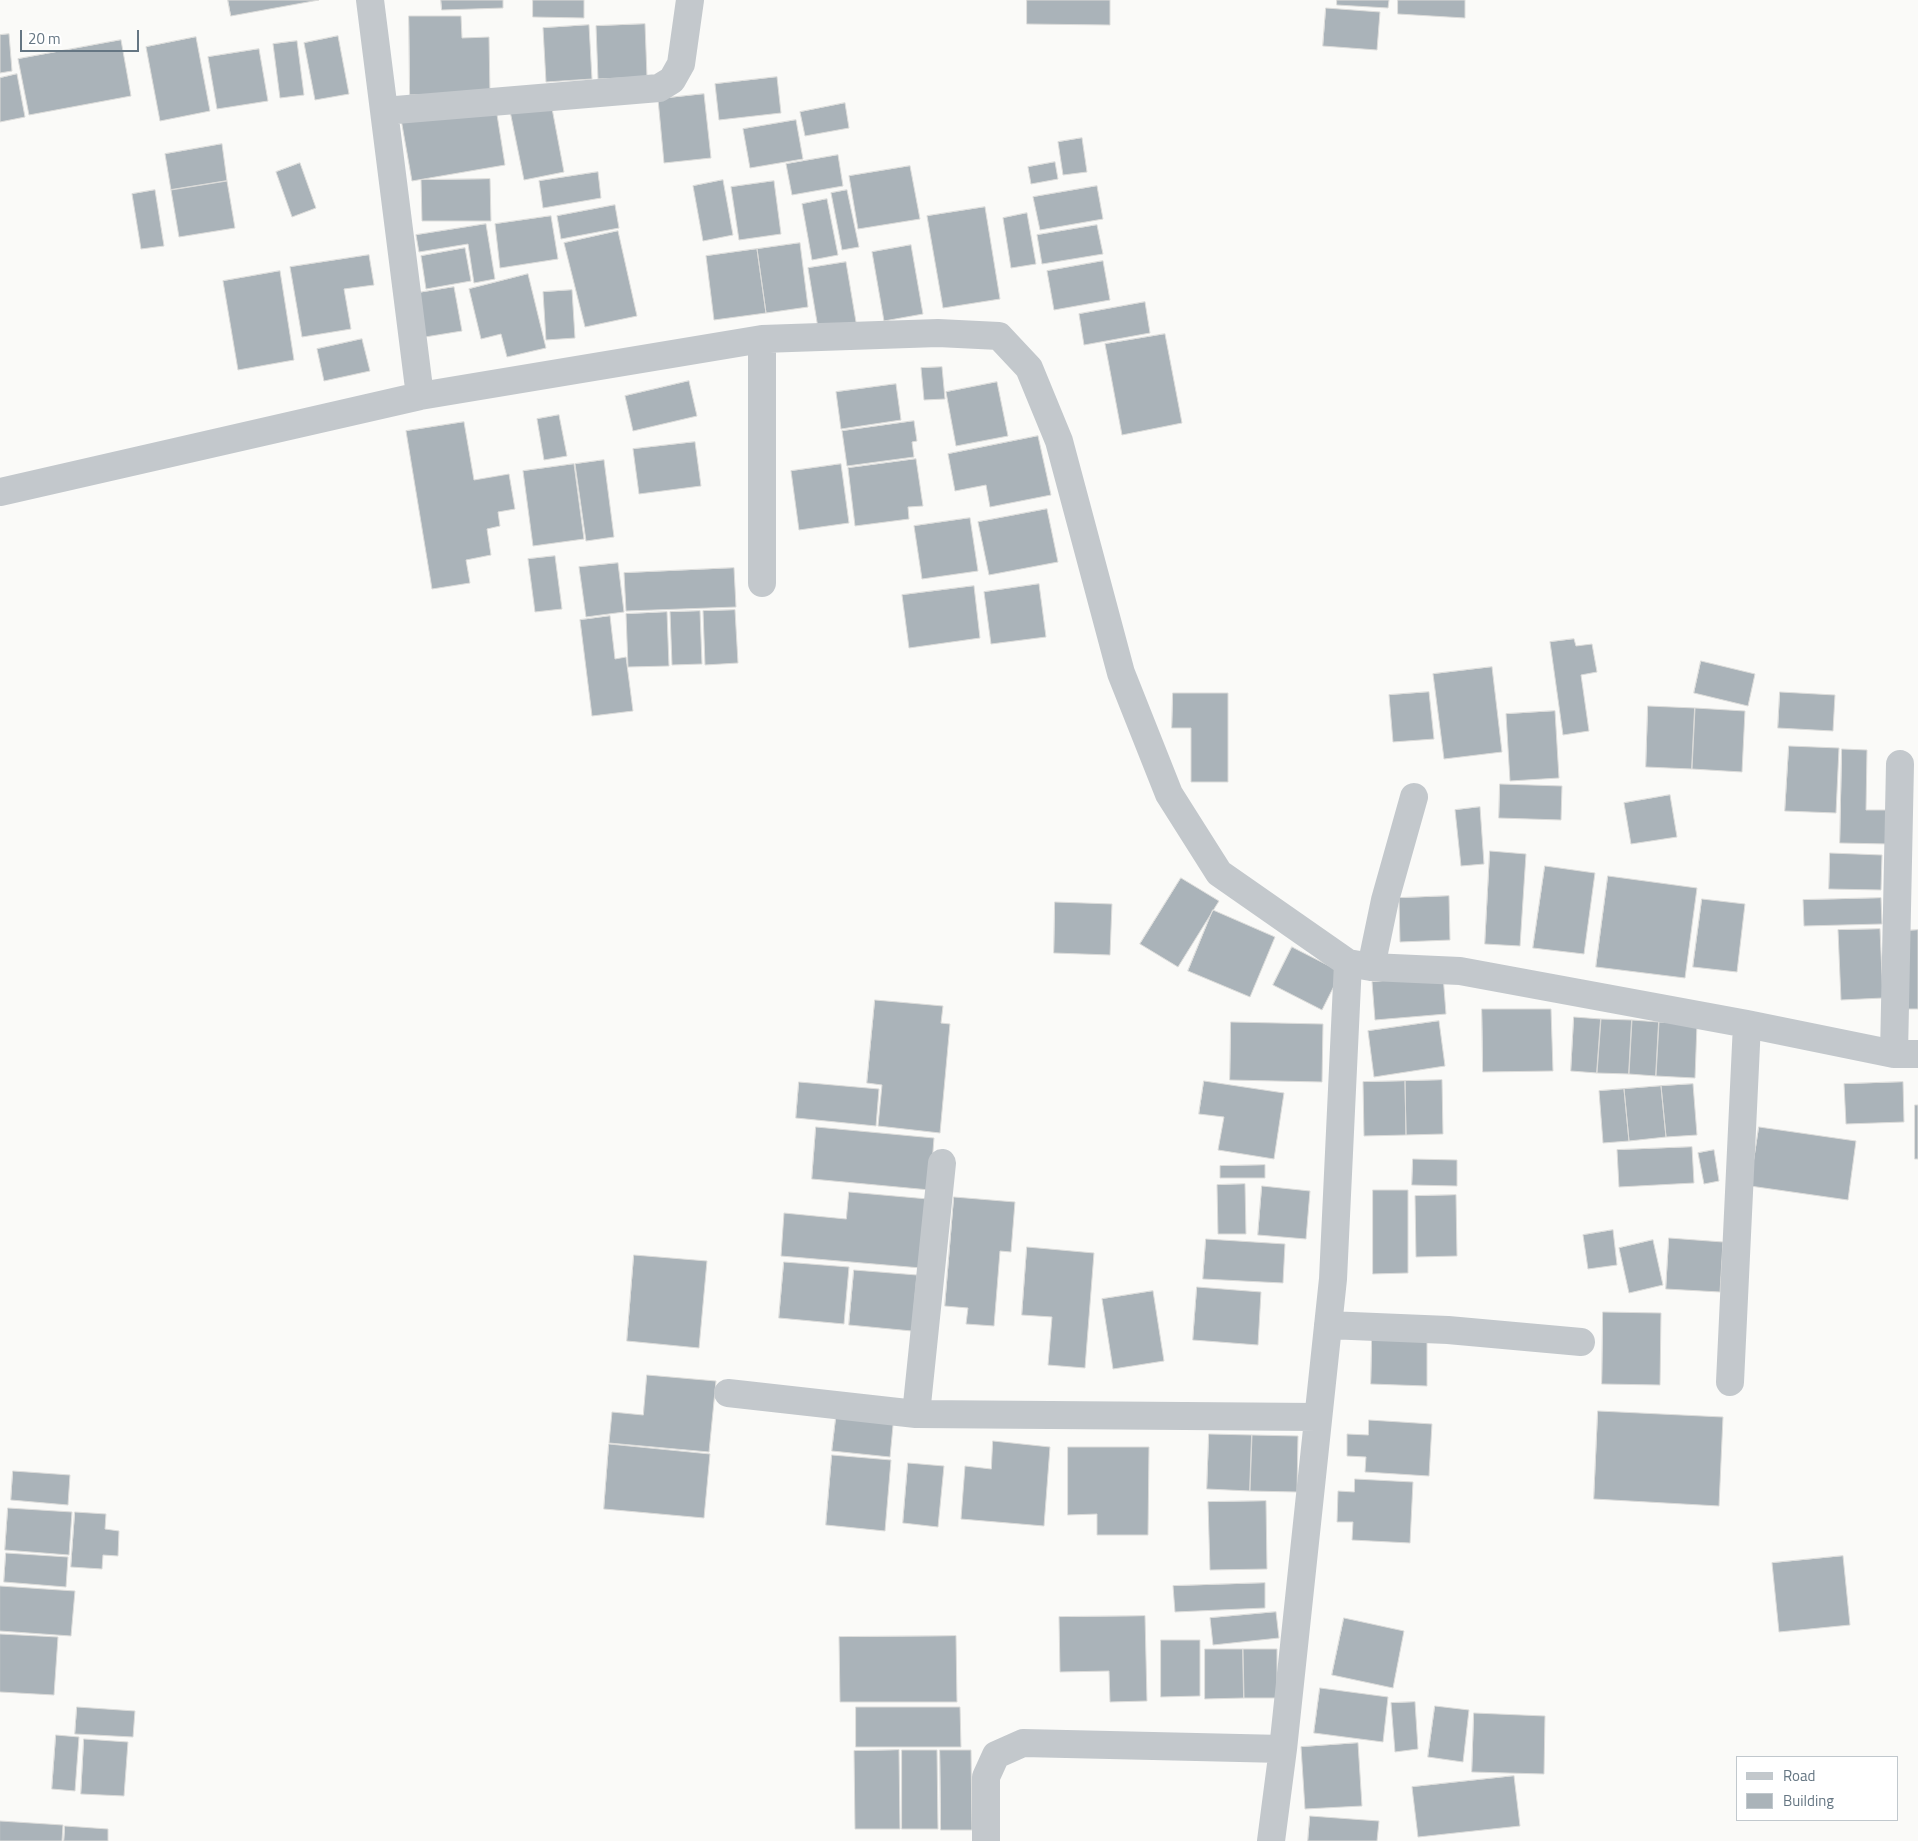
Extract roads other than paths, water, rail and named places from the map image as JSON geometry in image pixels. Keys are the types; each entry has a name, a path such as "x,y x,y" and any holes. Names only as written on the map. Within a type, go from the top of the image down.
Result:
{"street":[{"path":"370,0 420,396"},
{"path":"384,110 659,88 672,80 681,64 690,0"},
{"path":"0,492 420,396 762,339 938,334 999,336 1030,368 1059,441 1121,673 1169,794 1219,873 1360,965 1460,971 1906,1054 1900,764"},
{"path":"762,339 762,583"},
{"path":"1271,1841 1283,1749 1328,1325 1360,965 1385,900 1414,797"},
{"path":"1730,1382 1747,1024"},
{"path":"916,1414 942,1163"},
{"path":"1328,1325 1448,1330 1581,1342"},
{"path":"728,1393 916,1414 1318,1417"},
{"path":"986,1841 986,1778 996,1755 1022,1743 1283,1749"}]}
